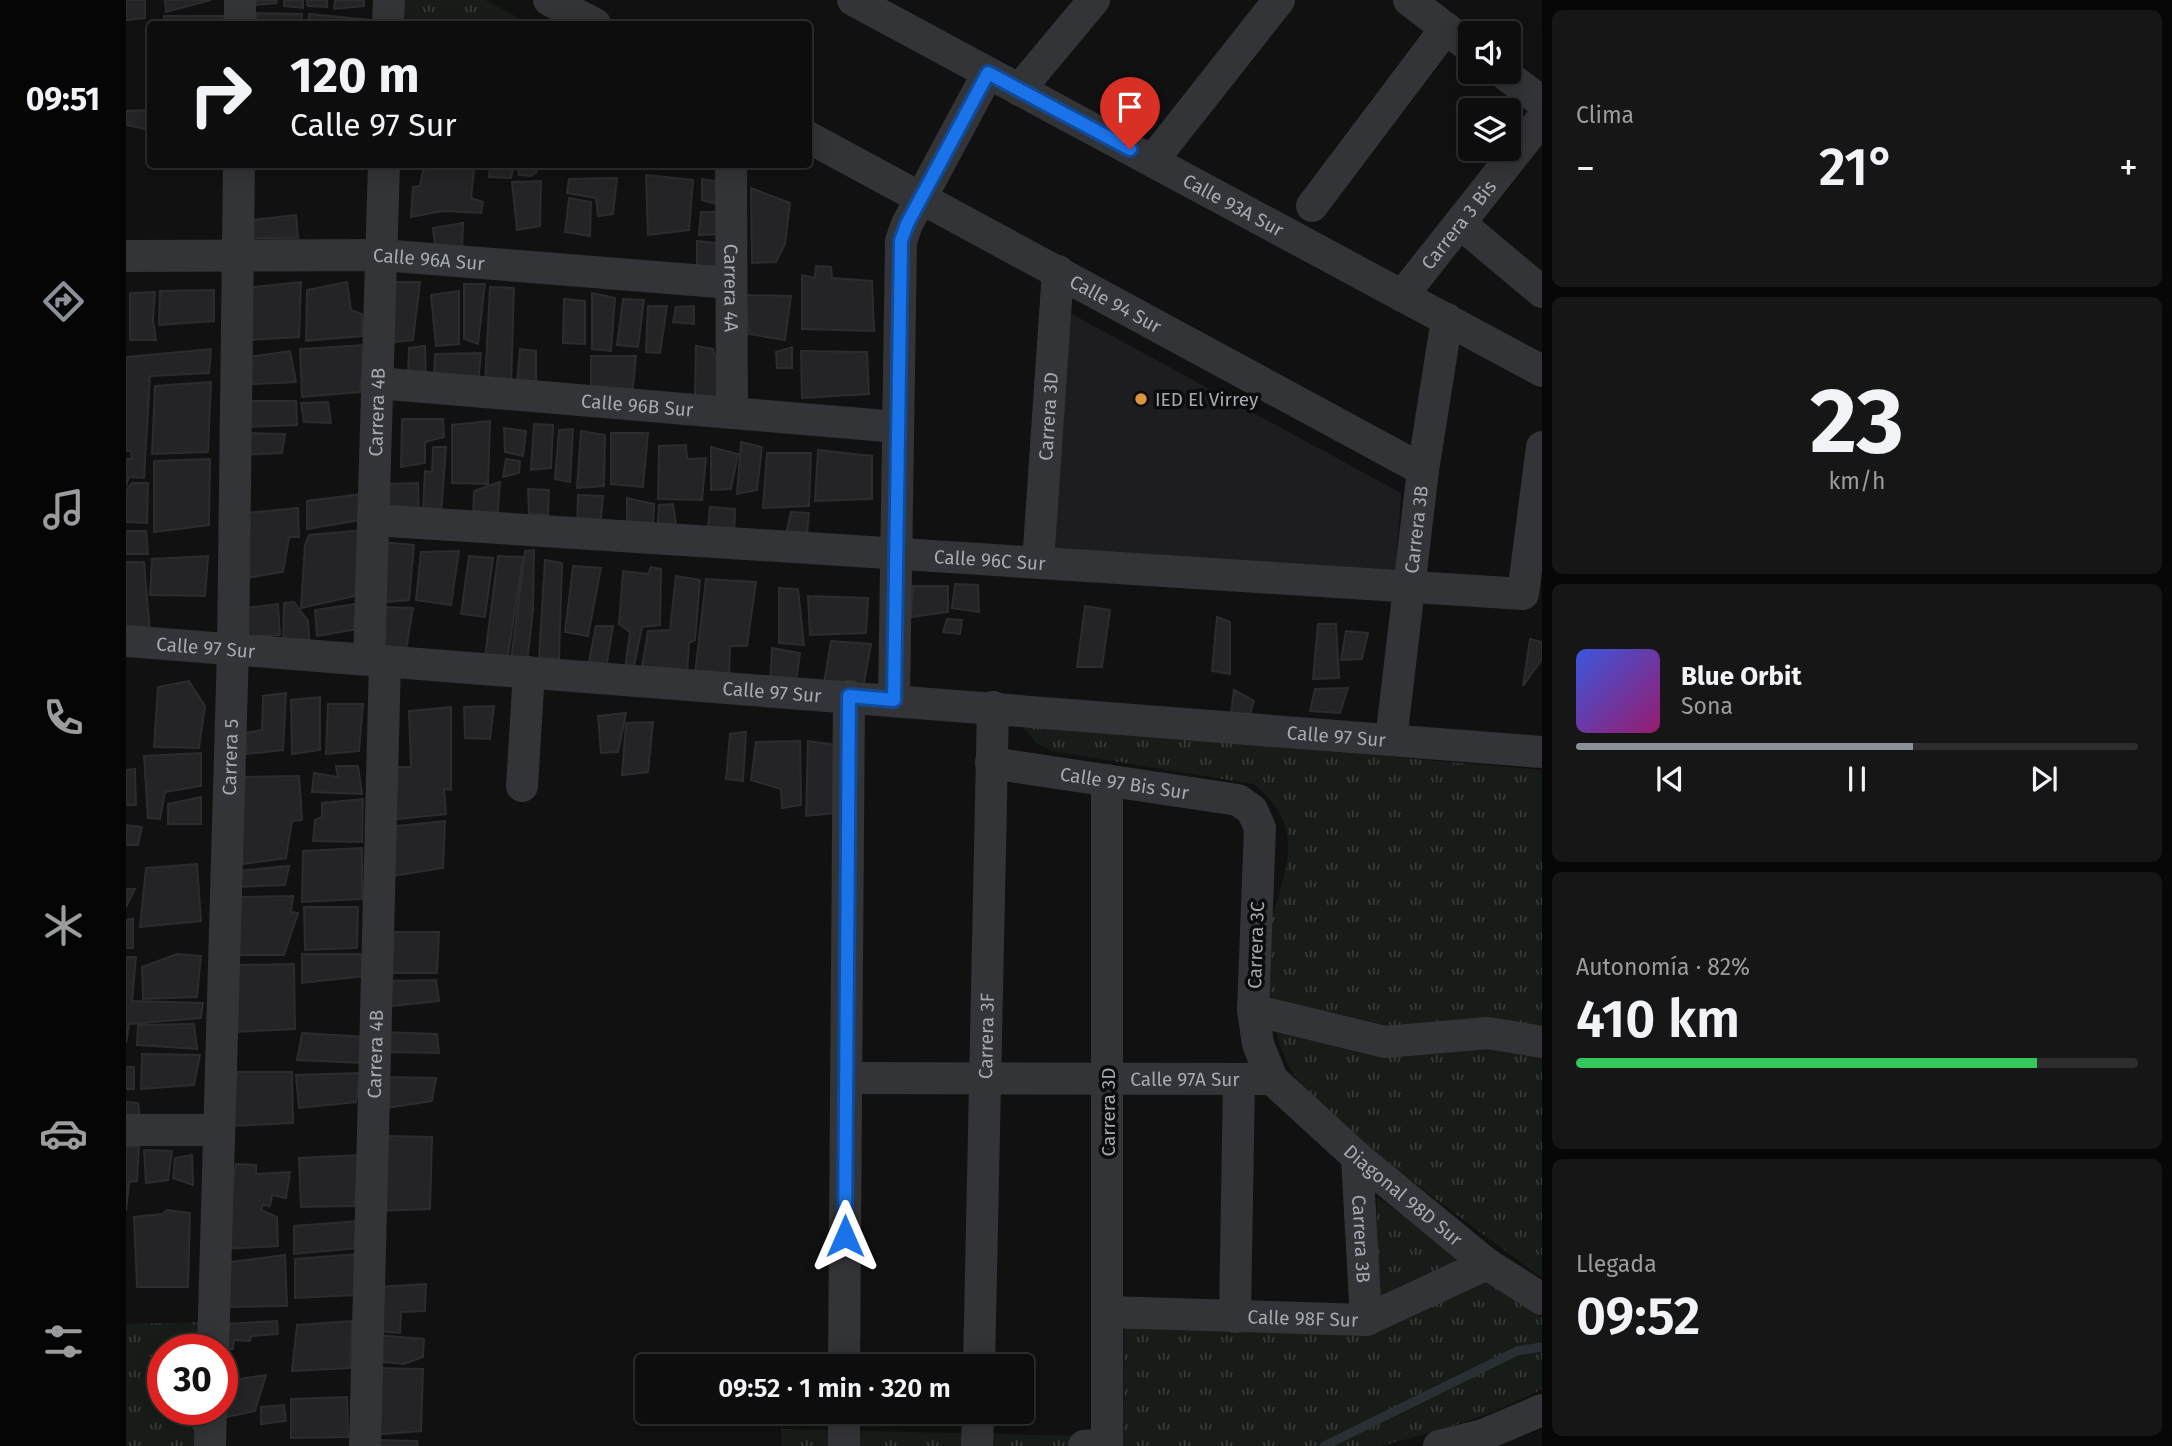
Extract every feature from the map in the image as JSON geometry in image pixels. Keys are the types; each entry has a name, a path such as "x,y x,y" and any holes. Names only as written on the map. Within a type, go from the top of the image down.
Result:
{"street":[{"path":"240,0 240,21"},
{"path":"388,21 389,0"},
{"path":"549,0 591,14"},
{"name":"Calle 93A Sur","path":"853,0 902,11 988,73 1542,371"},
{"path":"1019,90 1094,0"},
{"path":"1152,160 1279,0"},
{"path":"1312,206 1458,38 1409,0"},
{"path":"894,700 901,241 921,197 988,73"},
{"path":"1517,84 1542,103"},
{"name":"Carrera 3 Bis","path":"1402,296 1542,120"},
{"name":"Calle 94 Sur","path":"812,139 1423,470"},
{"name":"Carrera 5","path":"213,1334 233,649 239,168"},
{"name":"Carrera 4B","path":"365,1446 377,660 373,520 384,168"},
{"name":"Carrera 4A","path":"731,168 732,413"},
{"path":"1461,224 1542,292"},
{"name":"Calle 96A Sur","path":"126,256 381,255 731,283"},
{"name":"Carrera 3D","path":"1038,563 1058,271"},
{"name":"Carrera 3B","path":"1391,740 1423,470 1447,319"},
{"name":"Calle 96B Sur","path":"377,383 898,427"},
{"name":"Calle 96C Sur","path":"373,520 1523,594 1542,447"},
{"name":"Calle 97 Sur","path":"126,640 1542,752"},
{"path":"522,786 530,672"},
{"path":"844,1354 849,696"},
{"name":"Carrera 3F","path":"979,1354 993,708"},
{"name":"Calle 97 Bis Sur","path":"991,763 1238,800 1252,810"},
{"name":"Carrera 3D","path":"1095,1445 1107,1311 1107,780"},
{"name":"Carrera 3C","path":"1252,810 1260,828 1253,1010 1258,1044 1272,1079"},
{"path":"1253,1010 1385,1042 1488,1033 1542,1042"},
{"name":"Calle 97A Sur","path":"847,1078 1272,1079"},
{"path":"1235,1317 1239,1079"},
{"name":"Diagonal 98D Sur","path":"1272,1079 1357,1157 1488,1264 1542,1299"},
{"path":"126,1130 219,1130"},
{"name":"Carrera 3B","path":"1357,1157 1366,1320"},
{"name":"Calle 98F Sur","path":"1107,1311 1366,1320 1488,1264"},
{"path":"1439,1446 1490,1441 1542,1410"},
{"path":"844,1424 844,1445"},
{"path":"977,1446 978,1424"},
{"path":"210,1446 211,1425"}],"shaded area":[{"name":"IED El Virrey","path":"1057,306 1401,493 1395,581 1050,553"}],"green space":[{"path":"403,0 485,0 524,21 402,21"},
{"path":"1022,725 1542,770 1542,1278 1387,1161 1312,1094 1290,1068 1275,1029 1266,972 1269,934 1286,867 1288,846 1285,826 1274,805 1254,784 1052,751 1036,743"},
{"path":"1538,773 1542,774 1542,840 1526,837"},
{"path":"1377,1197 1542,1317 1542,1389 1463,1422 1380,1446 781,1446 781,1429 1123,1437 1124,1326 1378,1327"},
{"path":"201,1322 201,1334 147,1334 147,1425 199,1425 198,1446 126,1446 126,1324"}],"building":[{"path":"126,0 145,0 145,18 126,20"},
{"path":"165,0 211,0 166,12"},
{"path":"256,0 277,0 276,3 256,5"},
{"path":"284,0 303,0 303,8 284,6"},
{"path":"307,0 327,0 327,7 308,6"},
{"path":"335,0 364,0 364,6 334,9"},
{"path":"257,13 302,14 301,21 256,21"},
{"path":"309,14 370,20 370,21 309,21"},
{"path":"164,16 224,16 223,21 164,21"},
{"path":"147,110 147,129 126,125 126,111"},
{"path":"429,168 478,168 474,169 471,198 483,202 481,213 442,211 411,217 413,187 420,186 423,171"},
{"path":"490,168 513,168 511,178 489,177"},
{"path":"518,168 535,168 537,172 531,176 519,175"},
{"path":"646,175 693,180 689,230 648,235"},
{"path":"617,178 613,214 598,216 596,198 567,193 569,179"},
{"path":"702,179 720,182 723,206 702,200"},
{"path":"541,181 540,226 517,230 512,182"},
{"path":"751,188 790,203 785,244 776,262 752,263"},
{"path":"569,198 591,202 590,236 565,232"},
{"path":"701,212 724,212 725,234 699,235"},
{"path":"296,215 298,238 254,238 252,220"},
{"path":"463,223 462,252 436,254 433,228"},
{"path":"697,241 725,244 722,270 697,270"},
{"path":"816,266 831,267 832,278 872,281 874,331 802,329 802,275 815,278"},
{"path":"301,282 299,337 250,340 253,287"},
{"path":"347,282 351,310 362,314 362,336 306,341 307,290"},
{"path":"391,282 420,282 413,340 385,343"},
{"path":"464,284 485,284 478,344 464,339"},
{"path":"490,287 514,288 511,386 485,384"},
{"path":"214,290 214,321 159,325 160,291"},
{"path":"459,291 459,344 436,346 431,295"},
{"path":"155,292 153,320 156,340 130,340 130,293"},
{"path":"592,293 615,298 611,351 592,349"},
{"path":"745,295 791,296 785,340 749,334"},
{"path":"564,299 585,301 585,344 563,343"},
{"path":"623,299 644,300 638,347 617,345"},
{"path":"648,306 667,306 660,353 646,352"},
{"path":"694,306 694,324 673,322 676,307"},
{"path":"365,345 360,392 302,397 300,349"},
{"path":"425,346 426,379 408,377 409,348"},
{"path":"696,346 713,349 715,356 724,356 724,397 695,396"},
{"path":"792,347 792,368 777,368 776,352"},
{"path":"211,349 209,373 150,376 144,478 129,477 126,486 126,459 132,459 131,451 126,451 126,357"},
{"path":"520,349 536,351 536,387 517,386"},
{"path":"290,351 296,382 252,384 248,357"},
{"path":"801,351 867,352 869,394 802,398"},
{"path":"481,353 478,384 434,381 435,354"},
{"path":"591,356 636,356 632,397 591,393"},
{"path":"211,382 208,452 152,454 155,386"},
{"path":"245,401 296,401 297,425 249,427"},
{"path":"328,402 331,423 304,422 301,403"},
{"path":"402,419 443,419 444,437 425,442 425,463 401,467"},
{"path":"490,421 488,484 452,483 452,425"},
{"path":"534,424 553,425 551,468 531,470"},
{"path":"504,428 526,431 523,456 505,452"},
{"path":"573,429 570,482 555,479 559,430"},
{"path":"581,431 605,435 604,486 577,488"},
{"path":"246,433 285,434 282,453 244,455"},
{"path":"611,433 648,433 643,487 611,484"},
{"path":"741,442 762,447 757,490 737,494"},
{"path":"686,445 687,459 706,458 702,500 658,499 659,446"},
{"path":"433,447 446,447 441,515 423,513 425,471 432,472"},
{"path":"711,447 738,454 731,489 711,490"},
{"path":"818,450 872,456 872,499 815,501"},
{"path":"767,453 811,453 809,506 763,508"},
{"path":"210,459 209,525 154,532 154,461"},
{"path":"506,459 520,461 519,473 503,477"},
{"path":"500,482 497,521 473,521 474,491"},
{"path":"132,483 148,483 147,523 126,522 126,490"},
{"path":"418,483 419,516 379,515 382,484"},
{"path":"528,489 549,490 548,515 529,513"},
{"path":"362,494 361,520 307,529 307,501"},
{"path":"578,495 603,496 600,528 577,528"},
{"path":"627,498 654,504 653,529 627,530"},
{"path":"673,504 678,538 657,535 659,505"},
{"path":"710,507 735,509 734,538 707,538"},
{"path":"298,508 299,537 289,537 283,572 246,578 245,513"},
{"path":"791,512 809,513 806,544 784,543"},
{"path":"363,530 355,596 301,608 305,545 309,535"},
{"path":"126,531 146,531 148,554 126,554"},
{"path":"381,542 414,545 409,600 377,603"},
{"path":"534,550 533,610 527,663 511,660 525,551"},
{"path":"459,551 451,605 416,600 421,552"},
{"path":"208,556 205,596 150,595 152,559"},
{"path":"469,556 493,558 485,617 461,614"},
{"path":"498,556 523,557 508,656 485,657"},
{"path":"545,560 562,563 559,659 539,658"},
{"path":"126,562 144,562 150,633 126,630"},
{"path":"573,566 601,568 588,636 565,632"},
{"path":"651,567 661,569 660,625 642,627 633,671 625,669 630,632 619,624 623,571 648,574"},
{"path":"676,576 700,580 695,640 689,643 687,675 641,673 648,631 670,630"},
{"path":"706,579 756,582 747,646 730,646 729,675 695,674"},
{"path":"955,584 978,585 979,612 952,608"},
{"path":"913,586 948,586 948,612 911,617"},
{"path":"779,588 798,589 804,645 779,643"},
{"path":"808,596 868,598 866,633 810,635"},
{"path":"294,602 308,621 310,649 283,648 284,603"},
{"path":"278,604 280,635 246,637 245,608"},
{"path":"356,604 358,629 317,636 315,610"},
{"path":"1085,606 1110,610 1102,667 1077,667"},
{"path":"379,607 413,608 405,656 376,652"},
{"path":"1217,617 1230,622 1230,674 1212,671"},
{"path":"947,619 962,620 960,634 943,632"},
{"path":"1318,624 1336,624 1339,678 1313,679"},
{"path":"596,626 613,626 606,668 589,661"},
{"path":"1346,631 1368,633 1362,659 1341,660"},
{"path":"1530,639 1542,642 1542,659 1523,686"},
{"path":"831,641 871,644 863,689 824,683"},
{"path":"772,648 800,653 796,683 770,682"},
{"path":"189,681 205,706 199,748 154,747 158,687"},
{"path":"1348,688 1340,713 1310,711 1315,689"},
{"path":"1234,690 1254,701 1247,725 1230,721"},
{"path":"286,693 283,750 247,754 245,733 262,730 263,696"},
{"path":"320,697 320,750 292,754 291,700"},
{"path":"328,704 363,704 359,751 326,754"},
{"path":"494,706 490,739 465,738 464,707"},
{"path":"451,707 451,790 444,789 446,814 389,820 392,767 411,767 409,711"},
{"path":"626,713 618,752 601,753 598,716"},
{"path":"653,722 648,772 622,775 626,723"},
{"path":"746,732 743,781 726,779 730,734"},
{"path":"800,741 801,805 782,808 781,789 751,780 756,742"},
{"path":"808,741 838,745 835,813 806,816"},
{"path":"201,753 201,786 165,792 160,819 148,818 144,756"},
{"path":"336,766 358,766 362,794 312,792 314,773 338,777"},
{"path":"135,769 136,805 126,805 126,770"},
{"path":"299,776 302,820 292,821 286,858 236,865 238,777"},
{"path":"201,797 201,824 168,824 168,804"},
{"path":"363,799 362,842 313,841 315,820 322,817 322,803"},
{"path":"445,821 443,868 386,877 387,827"},
{"path":"126,825 142,827 138,845 126,845"},
{"path":"362,848 362,899 302,902 303,851"},
{"path":"197,864 201,921 140,927 146,868"},
{"path":"289,866 285,885 238,887 237,871"},
{"path":"126,889 135,889 126,907"},
{"path":"293,896 291,912 298,913 284,955 235,955 236,897"},
{"path":"304,907 358,907 357,948 305,950"},
{"path":"133,919 133,948 126,948 126,920"},
{"path":"384,932 439,932 437,973 385,973"},
{"path":"177,954 201,956 197,997 143,999 142,967"},
{"path":"302,954 361,954 364,976 302,983"},
{"path":"126,957 136,957 132,1001 203,1003 201,1018 129,1024 126,1043"},
{"path":"294,964 295,1029 233,1032 234,965"},
{"path":"436,980 439,1001 383,1007 384,981"},
{"path":"194,1024 197,1049 137,1045 138,1025"},
{"path":"382,1032 437,1034 439,1053 384,1052"},
{"path":"302,1033 365,1037 363,1063 297,1060"},
{"path":"142,1054 200,1055 194,1085 141,1089"},
{"path":"126,1067 134,1067 134,1089 126,1089"},
{"path":"237,1072 292,1072 293,1123 232,1126"},
{"path":"360,1073 356,1102 299,1108 296,1075"},
{"path":"388,1077 436,1078 432,1101 386,1108"},
{"path":"126,1102 138,1103 141,1123 126,1124"},
{"path":"389,1136 432,1137 430,1209 376,1211"},
{"path":"139,1146 137,1181 129,1182 126,1211 126,1147"},
{"path":"144,1150 172,1151 168,1180 146,1183"},
{"path":"192,1155 193,1185 173,1178 175,1158"},
{"path":"361,1155 354,1206 301,1207 299,1158"},
{"path":"236,1164 256,1165 256,1174 290,1172 286,1198 272,1195 270,1206 263,1205 261,1210 277,1217 278,1246 223,1249"},
{"path":"167,1210 190,1213 188,1287 137,1287 134,1217 163,1214"},
{"path":"359,1221 358,1248 294,1254 294,1226"},
{"path":"358,1254 357,1295 295,1298 295,1259"},
{"path":"285,1255 287,1306 229,1307 230,1262"},
{"path":"426,1284 425,1311 401,1312 400,1333 374,1331 376,1287"},
{"path":"277,1321 278,1334 251,1336 250,1341 238,1340 238,1334 224,1334 224,1324"},
{"path":"352,1321 350,1368 292,1371 297,1325"},
{"path":"376,1335 424,1339 423,1357 404,1364 374,1361"},
{"path":"373,1368 423,1369 421,1431 371,1435"},
{"path":"266,1375 255,1411 238,1415 238,1379"},
{"path":"347,1397 348,1437 291,1438 291,1399"},
{"path":"284,1405 286,1421 261,1424 261,1407"},
{"path":"372,1440 417,1441 418,1446 372,1446"}],"waterway":[{"path":"1324,1446 1517,1351 1542,1347"}],"place":[{"name":"IED El Virrey","path":"1141,399"}],"route":[{"path":"845,1236 849,696 894,700 901,241 907,224 988,73 1130,149"}]}
